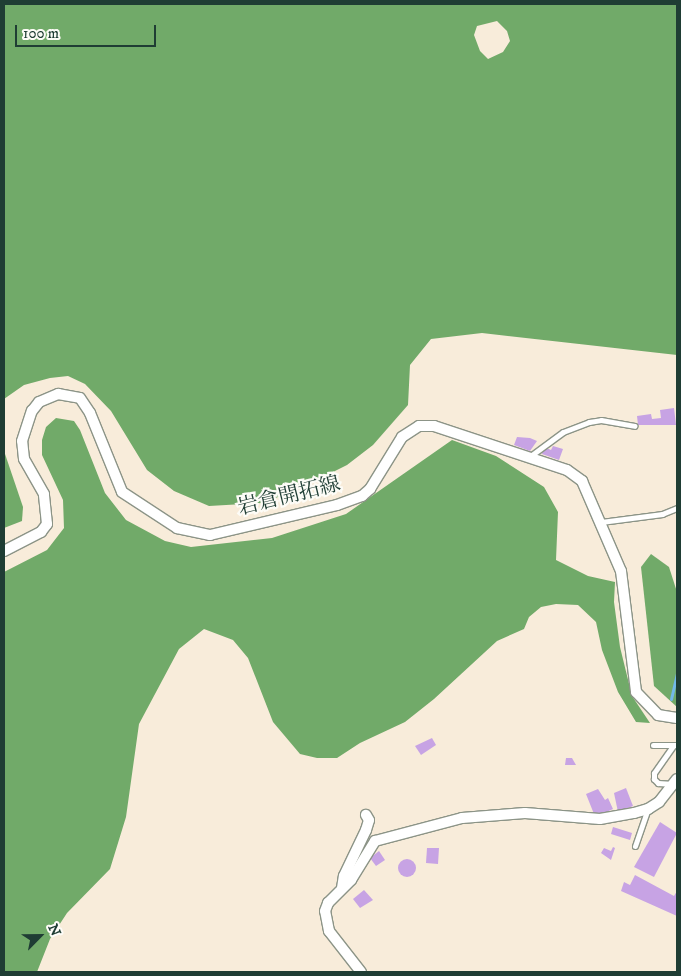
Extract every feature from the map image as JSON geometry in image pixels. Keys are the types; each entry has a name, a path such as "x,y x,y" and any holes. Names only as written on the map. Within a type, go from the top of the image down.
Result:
{"street":[{"name":"岩倉開拓線","path":"4,551 41,532 47,524 44,494 24,460 22,441 32,410 39,402 58,394 80,398 90,413 122,492 177,528 210,535 337,505 362,496 370,489 402,437 419,426 434,426 567,470 582,481 601,522 623,580 636,692 658,715 677,718"},
{"path":"361,972 329,931 325,919 328,903 342,888 375,841 437,823 525,813 600,819 648,809 676,782"},
{"path":"342,888 344,876 366,830 369,820 366,815"}],"lane":[{"path":"529,458 564,432 589,422 602,420 634,426"},
{"path":"601,522 662,514 677,508"},
{"path":"653,745 675,746"},
{"path":"675,746 654,773 654,779 658,783 676,782"},
{"path":"635,846 648,809"}],"green space":[{"path":"4,4 677,4 677,355 482,333 431,339 410,365 408,405 373,445 347,465 295,491 261,503 209,506 174,491 147,470 111,411 85,384 68,376 50,378 24,385 4,399","holes":["497,21 507,31 510,41 503,52 488,59 480,51 474,35 477,26"]},
{"path":"56,418 74,421 80,430 105,493 126,520 165,541 191,547 272,538 346,514 452,440 496,456 544,487 558,512 556,560 588,576 615,582 614,602 620,647 632,696 650,723 636,722 618,692 602,650 596,622 578,605 556,604 541,607 529,617 524,629 497,641 434,699 405,722 360,743 337,758 317,758 300,754 273,722 248,658 233,640 204,629 179,649 139,724 126,817 110,869 67,913 50,939 37,972 4,972 4,572 47,550 64,528 63,500 42,455 42,440 46,427"},
{"path":"4,451 23,507 22,521 4,528"},
{"path":"651,554 669,567 677,592 677,707 654,686 641,567"}],"building":[{"path":"674,408 676,425 638,425 637,416 651,414 652,419 661,418 660,410"},
{"path":"517,437 530,438 537,441 530,451 514,445"},
{"path":"553,446 563,449 559,460 542,454 544,447 551,450"},
{"path":"432,738 436,745 421,755 415,746"},
{"path":"566,758 572,758 576,765 565,765"},
{"path":"626,788 633,806 618,812 614,793"},
{"path":"598,789 605,800 608,798 613,809 600,815 594,814 586,794"},
{"path":"660,822 677,833 654,877 634,867"},
{"path":"613,827 632,833 630,840 611,834"},
{"path":"613,847 615,848 611,860 601,853 604,848 611,851"},
{"path":"427,848 439,848 438,864 426,863"},
{"path":"379,851 385,860 376,866 370,858"},
{"path":"407,859 413,862 416,868 413,874 407,877 401,874 398,868 401,862"},
{"path":"635,875 674,896 677,891 677,916 621,891 624,882 630,885"},
{"path":"364,890 373,900 360,908 353,899"}],"waterway":[{"path":"671,699 677,672"}]}
